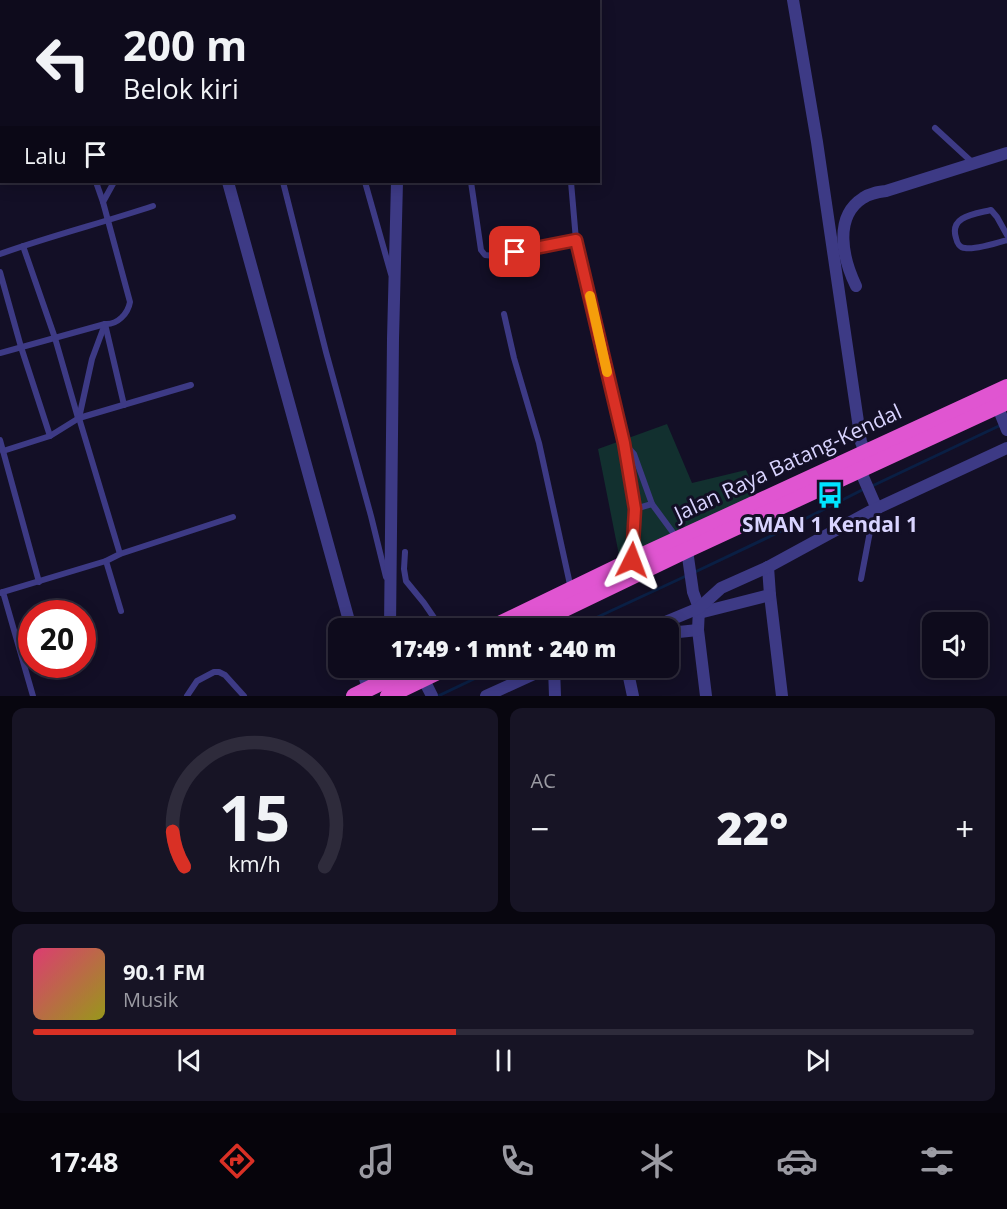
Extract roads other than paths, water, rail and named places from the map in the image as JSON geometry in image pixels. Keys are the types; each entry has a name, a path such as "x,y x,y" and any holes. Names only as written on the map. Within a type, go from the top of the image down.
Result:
{"highway":[{"name":"Jalan Raya Batang-Kendal","path":"516,618 572,597 865,453 1002,407"},
{"name":"Jalan Raya Batang-Kendal","path":"540,618 632,560 682,544 863,476 1002,407"},
{"path":"361,692 382,678"},
{"path":"405,678 424,684"},
{"path":"388,696 424,684"}],"street":[{"path":"793,0 817,142 861,442 865,453"},
{"path":"856,286 850,275 843,243 847,216 855,204 872,194 1007,153"},
{"path":"228,183 348,618"},
{"path":"390,618 397,183"},
{"path":"699,610 722,588 768,567 873,508 1007,448"},
{"path":"863,476 873,508"},
{"path":"682,544 699,610 698,630 706,696"},
{"path":"768,567 782,696"},
{"path":"678,618 699,610 770,595"},
{"path":"679,632 698,630"},
{"path":"486,696 525,678"},
{"path":"554,678 555,696"},
{"path":"629,678 633,696"}],"lane":[{"path":"934,128 973,163"},
{"path":"0,353 112,324 129,310 130,302 96,183"},
{"path":"103,202 113,183"},
{"path":"283,183 391,596"},
{"path":"365,183 394,286"},
{"path":"471,183 481,250 486,255 494,256 576,240"},
{"path":"571,183 576,240 624,443 635,509 632,560"},
{"path":"0,254 153,206"},
{"path":"1007,235 991,210 963,218 955,226 958,243 965,249 988,246 1007,240"},
{"path":"23,246 55,338 120,554"},
{"path":"0,272 50,436"},
{"path":"504,314 514,358 539,443 572,597"},
{"path":"105,324 124,405"},
{"path":"79,418 92,359 105,324"},
{"path":"3,451 50,436 79,418 191,385"},
{"path":"0,440 39,582"},
{"path":"624,443 634,454 652,504 682,544"},
{"path":"635,509 652,504"},
{"path":"861,579 873,508"},
{"path":"33,696 1,592 106,561 120,554 234,517"},
{"path":"405,552 406,581 434,618"},
{"path":"106,561 121,611"},
{"path":"187,696 197,681 214,672 225,675 244,696"}],"waterway":[{"path":"870,487 1003,424"},
{"path":"695,572 864,489"},
{"path":"596,618 686,576"},
{"path":"438,696 476,678"}],"place":[{"name":"SMAN 1 Kendal 1","path":"830,495"}]}
